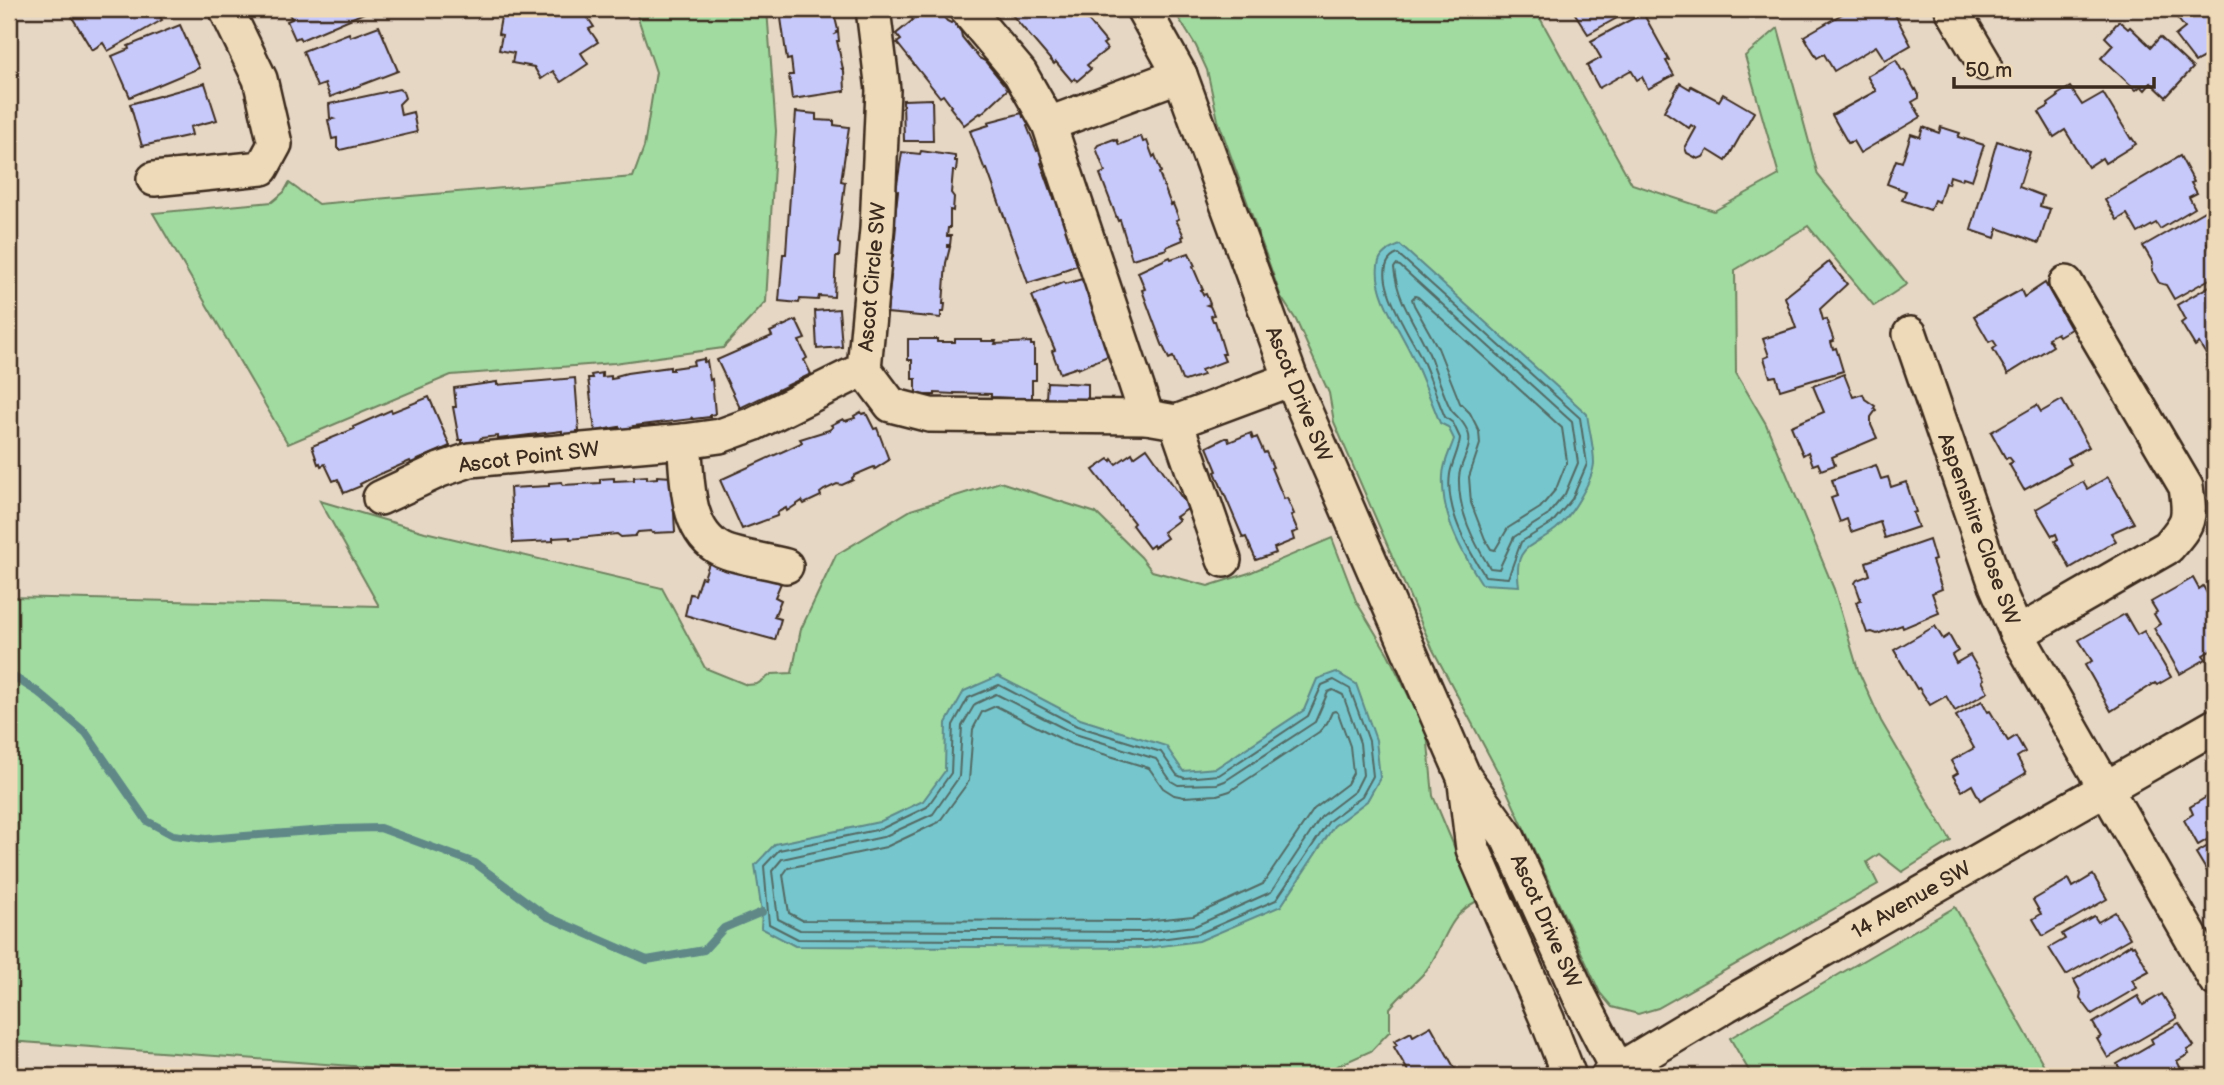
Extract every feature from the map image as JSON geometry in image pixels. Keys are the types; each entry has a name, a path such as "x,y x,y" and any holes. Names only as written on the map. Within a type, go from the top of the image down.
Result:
{"street":[{"path":"154,178 262,168 275,144 260,79 226,9"},
{"name":"Ascot Circle SW","path":"873,9 883,90 877,229 864,369 891,405 930,415 1162,419 1291,379"},
{"path":"966,9 1020,73 1049,124 1162,419 1224,560"},
{"name":"Ascot Drive SW","path":"1143,9 1180,75 1291,379 1464,777 1508,838 1613,1074"},
{"path":"1952,9 1984,64"},
{"path":"1049,124 1180,75"},
{"path":"2017,634 2168,547 2183,529 2190,511 2186,487 2066,283"},
{"name":"Aspenshire Close SW","path":"1910,334 1996,585 2017,634 2215,979"},
{"name":"Ascot Point SW","path":"380,498 440,470 470,460 720,436 753,424 864,369"},
{"path":"684,441 692,514 703,536 722,550 786,566"},
{"name":"14 Avenue SW","path":"1613,1074 1726,1005 2215,726"},
{"name":"Ascot Drive SW","path":"1464,777 1474,849 1569,1076"}],"green space":[{"path":"635,9 767,9 776,131 766,302 723,348 614,363 451,375 288,444 153,213 272,202 284,192 289,183 318,204 633,177 644,147 656,72"},
{"path":"1173,9 1535,9 1632,184 1714,211 1779,175 1745,56 1778,28 1818,175 1907,284 1874,306 1808,226 1735,270 1736,373 1766,424 1834,589 1858,670 1881,721 1951,841 1902,872 1879,854 1867,862 1878,884 1658,1008 1638,1014 1612,1007 1600,993 1499,774 1432,648 1334,422 1329,393 1296,320 1281,297 1218,120 1207,70"},
{"path":"1000,482 1096,513 1152,571 1208,586 1249,573 1332,538 1356,601 1388,654 1427,733 1433,796 1477,901 1458,915 1425,972 1390,1008 1390,1031 1371,1051 1315,1076 490,1076 9,1041 9,597 379,606 320,501 425,532 662,588 705,668 747,685 757,684 772,674 792,673 801,629 836,555 911,510"},
{"path":"1955,907 2050,1076 1752,1076 1730,1038"}],"water":[{"path":"1400,245 1587,414 1594,457 1590,479 1562,524 1521,555 1519,586 1482,584 1460,546 1449,519 1443,476 1454,439 1448,427 1440,423 1415,362 1385,303 1378,278 1380,258"},
{"path":"1336,672 1356,684 1376,740 1380,778 1367,801 1334,826 1281,906 1199,941 1146,948 795,946 761,928 762,912 755,865 775,844 879,822 923,801 945,771 946,723 964,691 998,676 1080,719 1166,746 1183,771 1216,768 1304,710 1317,679"}],"building":[{"path":"86,9 155,9 162,20 108,51 103,43 92,50 72,17"},
{"path":"286,9 362,9 364,13 301,40 299,37 295,39 287,21 292,19"},
{"path":"508,9 539,9 537,18 542,19 558,9 582,9 594,27 589,29 598,42 581,53 588,64 561,82 553,71 541,79 534,67 512,63 514,53 499,50 502,35 498,34 502,12 515,14 515,10"},
{"path":"784,9 833,9 845,91 792,99 789,75 793,75 791,59 787,60 781,18 785,17"},
{"path":"918,9 937,9 947,21 953,21 962,37 1008,89 981,114 964,125 943,95 940,97 897,43 901,40 896,34 913,20 910,16"},
{"path":"1007,9 1082,9 1106,42 1103,44 1107,49 1087,65 1091,69 1077,81 1075,78 1072,81"},
{"path":"1572,9 1633,9 1588,34"},
{"path":"1851,9 1871,9 1875,15 1885,9 1892,9 1911,45 1885,60 1876,46 1834,71 1824,54 1817,58 1804,36"},
{"path":"2170,9 2215,9 2215,51 2195,62 2175,36 2185,28"},
{"path":"1643,13 1669,60 1666,61 1674,75 1648,89 1642,77 1637,80 1631,70 1599,88 1587,66 1601,58 1591,41"},
{"path":"2119,21 2128,29 2130,27 2151,47 2160,37 2193,68 2166,97 2151,83 2145,90 2141,86 2136,90 2101,58 2113,45 2105,37"},
{"path":"180,25 199,68 130,97 112,56 129,49 128,46"},
{"path":"379,26 398,71 330,97 325,84 317,87 303,51 349,33 350,37"},
{"path":"1896,60 1919,95 1919,98 1912,102 1921,117 1860,153 1853,141 1848,143 1832,115 1876,91 1867,76"},
{"path":"205,83 217,120 190,127 192,135 142,146 130,104"},
{"path":"1680,83 1719,101 1723,94 1754,112 1726,161 1708,150 1698,159 1687,153 1685,148 1696,128 1691,125 1689,128 1664,111"},
{"path":"2070,87 2082,105 2103,93 2136,144 2105,163 2102,158 2088,167 2065,130 2054,137 2039,112"},
{"path":"399,89 405,98 399,104 401,115 413,112 417,132 340,150 337,148 337,138 332,139 328,120 333,119 330,118 329,104"},
{"path":"932,99 933,141 904,141 903,100"},
{"path":"796,112 816,114 816,120 834,121 834,125 849,127 841,181 845,182 834,297 800,299 799,303 779,301 783,254 786,254"},
{"path":"1022,113 1023,117 1026,116 1037,151 1040,150 1044,162 1041,163 1054,199 1057,198 1066,230 1069,229 1073,242 1071,247 1073,252 1076,251 1079,260 1076,261 1078,265 1061,273 1028,283 987,169 985,170 970,131 989,125 988,122"},
{"path":"1923,127 1939,133 1941,127 1960,133 1958,137 1984,145 1972,180 1950,176 1939,202 1934,200 1930,210 1902,200 1906,191 1887,184 1896,160 1902,162 1911,134 1920,137"},
{"path":"1141,136 1143,142 1147,141 1153,157 1155,155 1161,172 1159,173 1184,236 1183,240 1166,247 1167,249 1132,259 1120,220 1118,221 1100,174 1105,172 1096,148 1114,139 1119,145"},
{"path":"1997,141 2030,152 2019,187 2043,196 2040,206 2050,209 2039,243 1998,228 1995,238 1971,230"},
{"path":"921,151 955,156 957,161 956,171 953,171 953,211 950,210 947,236 951,236 950,245 947,245 950,247 946,263 944,312 941,312 941,318 887,313 890,256 893,257 896,226 896,191 902,152 920,154"},
{"path":"2180,156 2194,182 2191,183 2197,193 2189,197 2195,208 2160,229 2156,223 2138,233 2127,214 2117,220 2105,200"},
{"path":"2215,205 2215,238 2207,243 2214,256 2215,276 2174,299 2166,285 2159,283 2152,270 2153,263 2143,246"},
{"path":"1189,253 1203,295 1206,294 1210,304 1207,305 1214,315 1211,316 1215,321 1225,361 1201,370 1203,375 1185,381 1182,380 1173,357 1169,359 1162,344 1138,272 1170,257 1171,259"},
{"path":"1829,262 1847,284 1820,309 1823,320 1826,319 1834,341 1831,342 1833,349 1836,348 1843,371 1780,390 1776,376 1770,377 1764,358 1769,356 1763,339 1796,328 1785,297"},
{"path":"1082,279 1089,289 1086,290 1110,355 1078,369 1060,373 1052,351 1055,350 1032,296 1064,282 1065,284"},
{"path":"2045,283 2071,329 2059,336 2057,333 2048,338 2053,346 2008,374 1993,349 1997,346 1993,340 1989,342 1974,316 2021,290 2024,297"},
{"path":"2215,283 2215,355 2209,359 2199,343 2195,346 2181,323 2185,320 2177,305"},
{"path":"839,309 842,347 817,349 815,311"},
{"path":"796,320 805,339 799,341 811,374 740,408 717,360 772,336 770,332"},
{"path":"908,339 955,342 955,339 982,339 996,341 995,344 1031,342 1031,345 1034,345 1036,364 1036,380 1032,380 1032,399 991,397 991,394 916,395 916,379 912,379 912,360 908,360"},
{"path":"704,359 704,362 707,361 710,380 712,379 715,414 710,417 691,417 692,419 633,426 634,428 619,430 619,427 595,431 588,378 592,378 591,375 602,373 602,377 611,376 611,379 627,373 670,367 670,370 673,370 694,365 693,361"},
{"path":"2215,363 2215,386 2206,369"},
{"path":"1844,374 1853,397 1863,394 1865,399 1875,406 1871,425 1877,438 1832,457 1835,465 1821,470 1818,463 1813,465 1808,452 1803,455 1791,426 1824,412 1813,386"},
{"path":"575,378 579,431 577,435 562,436 562,431 498,439 498,436 481,438 478,442 462,443 462,440 459,440 453,407 456,407 454,388 497,382 497,385"},
{"path":"1047,382 1088,384 1088,401 1046,399"},
{"path":"429,397 450,446 378,475 344,493 338,479 333,481 325,464 318,464 312,446 391,410 392,412"},
{"path":"2062,400 2089,447 2068,458 2071,464 2024,490 2009,464 2013,462 2009,457 2006,459 1991,432 2037,405 2041,412"},
{"path":"861,412 866,413 874,429 877,428 889,460 875,469 874,467 855,475 853,480 824,490 820,493 821,496 804,504 802,501 787,511 786,508 778,512 777,516 742,529 720,480 799,444 802,442 800,439 829,430 833,427 831,425 843,419 845,421 855,418 854,416"},
{"path":"1251,433 1253,439 1257,437 1264,453 1266,452 1284,499 1287,498 1294,514 1291,515 1298,531 1292,533 1294,540 1274,548 1276,553 1256,560 1246,537 1243,538 1207,447 1225,438 1228,438 1229,442"},
{"path":"1147,448 1189,508 1176,517 1179,520 1163,532 1167,538 1149,548 1132,525 1134,523 1093,470 1109,459 1116,464 1132,453 1134,457"},
{"path":"1876,465 1881,479 1888,477 1891,487 1906,482 1918,527 1885,538 1880,522 1851,532 1847,519 1840,522 1831,498 1837,496 1832,480"},
{"path":"647,476 647,479 657,476 672,477 677,513 674,513 675,532 651,531 638,532 635,536 621,537 617,534 513,543 510,488 549,486 549,483 562,482 563,485 600,483 600,479 634,480 634,477"},
{"path":"2108,477 2134,523 2111,533 2116,541 2070,568 2055,541 2058,539 2056,534 2052,536 2036,509 2083,482 2087,489"},
{"path":"1929,540 1935,560 1932,561 1942,589 1932,593 1939,613 1903,628 1902,625 1877,634 1867,633 1856,602 1861,600 1855,583 1870,575 1866,562"},
{"path":"709,563 781,583 775,597 781,600 774,617 781,619 775,640 685,615 690,594 695,595"},
{"path":"2193,578 2199,589 2203,586 2215,601 2215,652 2212,654 2210,651 2203,655 2206,659 2180,674 2154,628 2160,624 2151,602"},
{"path":"2125,614 2137,635 2144,631 2171,677 2157,685 2155,683 2111,711 2085,665 2092,661 2079,640"},
{"path":"1935,626 1943,639 1949,635 1958,651 1952,655 1956,663 1970,655 1988,692 1955,711 1946,696 1930,705 1919,688 1917,689 1894,650"},
{"path":"1982,701 2008,741 2016,736 2025,752 2017,757 2026,773 1980,800 1972,785 1962,791 1953,776 1958,773 1951,761 1974,748 1956,716"},
{"path":"2215,792 2215,835 2198,845 2184,820 2193,814 2190,807"},
{"path":"2215,842 2215,876 2211,878 2196,853"},
{"path":"2093,875 2107,899 2043,936 2033,919 2041,914 2033,900 2069,879 2073,887"},
{"path":"2115,912 2130,938 2066,975 2049,948 2065,939 2062,934 2094,916 2098,922"},
{"path":"2131,944 2149,971 2132,980 2137,988 2092,1014 2080,998 2081,993 2074,980"},
{"path":"2162,994 2177,1018 2108,1058 2097,1039 2101,1037 2093,1023 2138,996 2143,1005"},
{"path":"2179,1023 2194,1046 2187,1050 2189,1054 2177,1061 2181,1069 2168,1076 2125,1076 2117,1064 2153,1043 2151,1039"},
{"path":"1431,1026 1459,1076 1411,1076 1394,1047 1397,1045 1394,1041 1411,1032 1413,1036"}],"waterway":[{"path":"9,674 38,692 86,733 147,821 173,835 206,839 380,828 475,863 546,916 647,960 704,950 724,928 762,912"}]}
